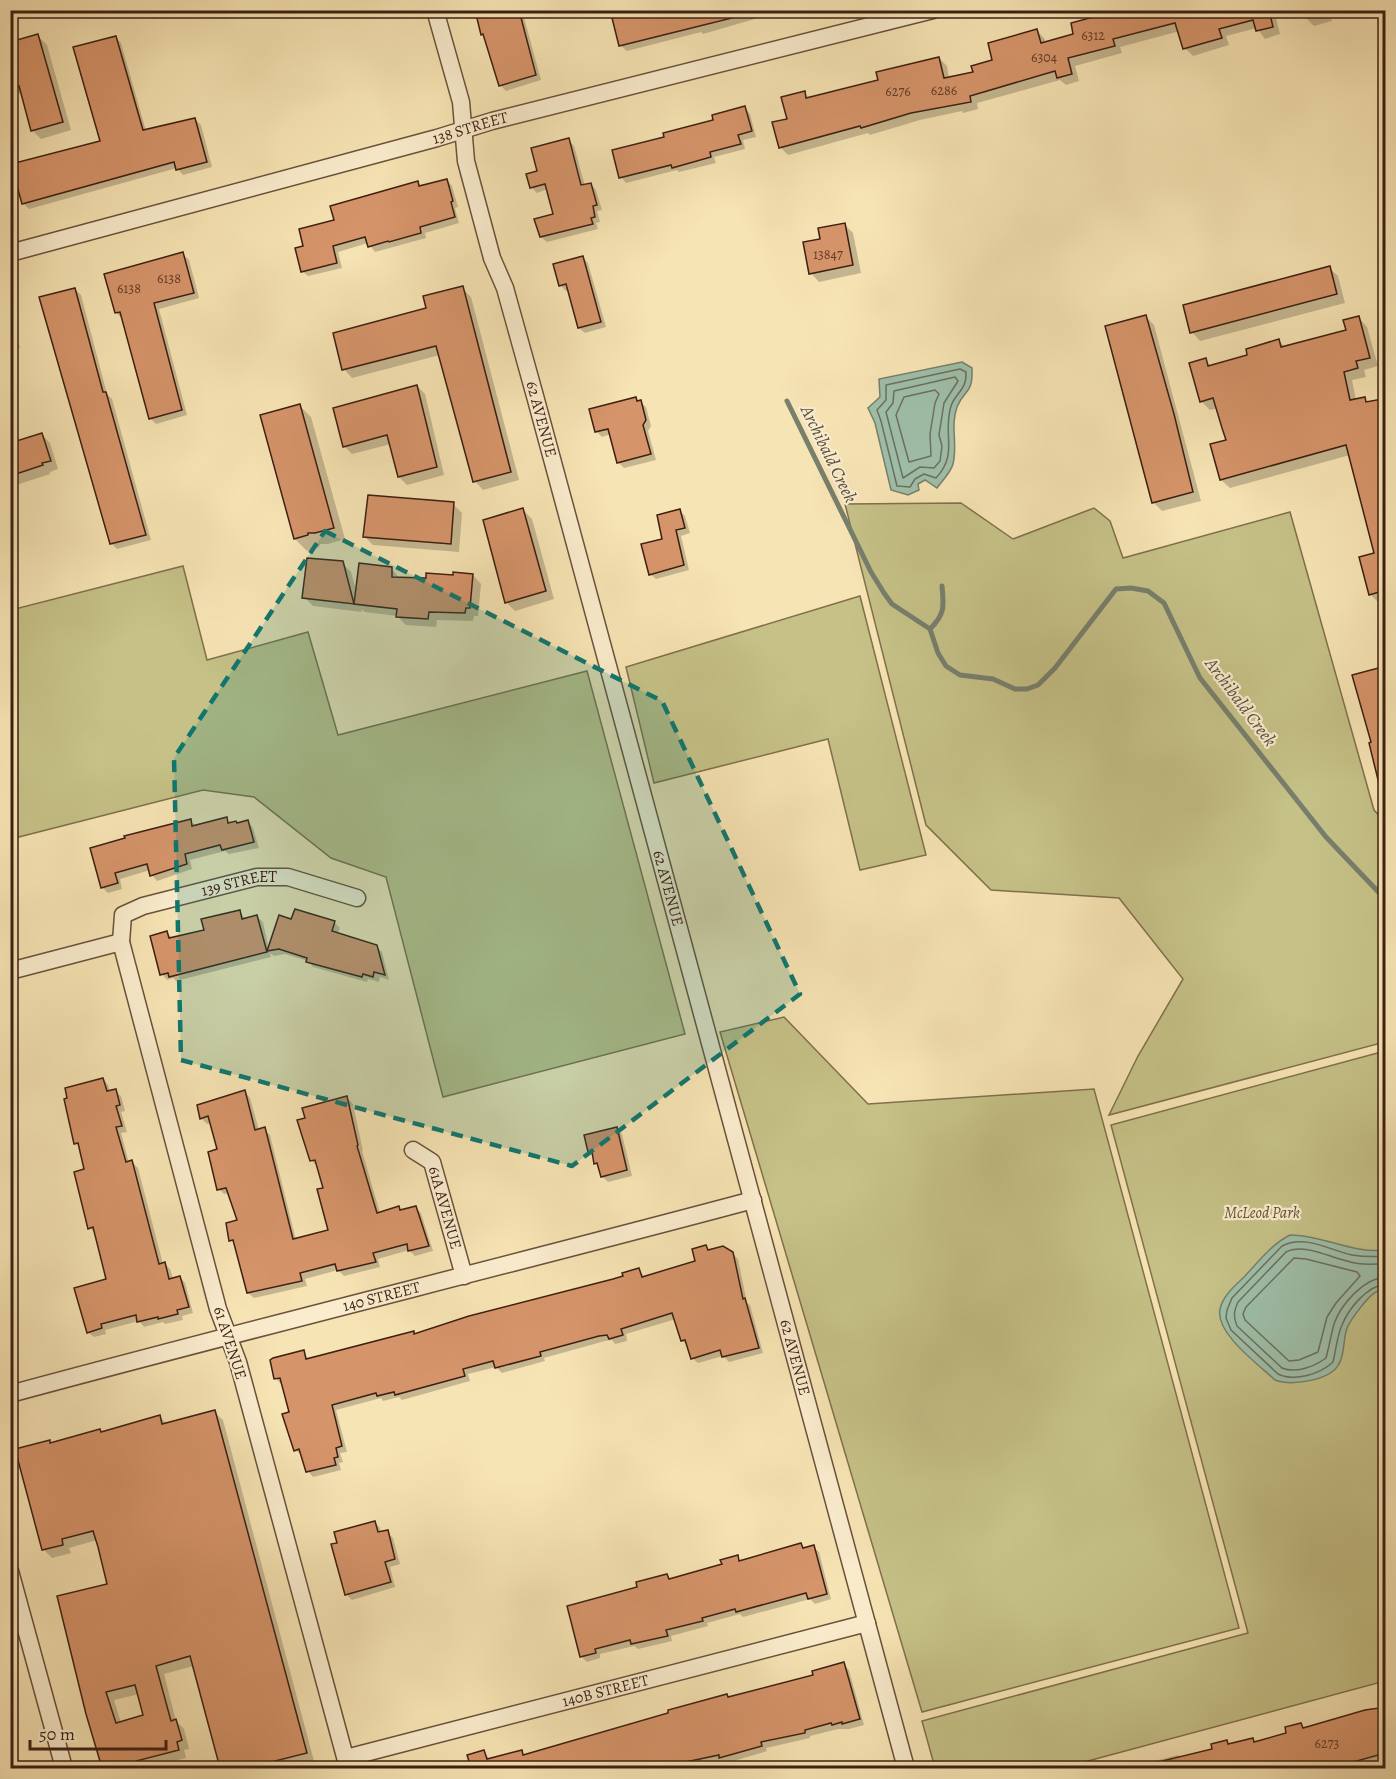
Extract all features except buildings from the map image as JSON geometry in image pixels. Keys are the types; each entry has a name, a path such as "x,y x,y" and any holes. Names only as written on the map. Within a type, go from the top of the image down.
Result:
{"street":[{"name":"62 AVENUE","path":"435,10 461,102 466,161 492,258 505,288 529,374 906,1768"},
{"name":"138 STREET","path":"10,253 464,129 904,14 933,10"},
{"name":"139 STREET","path":"123,915 143,906 257,877 288,877 357,898"},
{"name":"61 AVENUE","path":"123,915 121,942 215,1298 238,1362 347,1763"},
{"path":"10,971 121,942"},
{"name":"61A AVENUE","path":"413,1150 432,1162 464,1276"},
{"name":"140 STREET","path":"10,1394 228,1335 753,1200"},
{"path":"10,1571 64,1768"},
{"name":"140B STREET","path":"347,1763 867,1623"}],"highlighted area":[{"path":"325,531 662,701 800,994 572,1166 181,1060 174,758"}],"green space":[{"path":"961,503 1013,539 1094,508 1110,521 1123,558 1290,512 1374,810 1385,822 1385,1042 1109,1115 1138,1056 1183,979 1119,898 991,890 926,825 845,504"},
{"path":"183,566 207,660 308,632 338,735 587,671 685,1034 443,1097 386,877 331,858 254,797 203,790 11,839 11,610"},
{"path":"860,596 926,855 860,870 828,739 654,783 626,667"},
{"path":"784,1017 868,1104 1094,1089 1239,1628 922,1712 720,1032"},
{"name":"McLeod Park","path":"1385,1051 1385,1681 1062,1768 935,1768 922,1721 1248,1633 1111,1125"}],"water":[{"path":"962,362 972,368 972,377 970,387 960,401 955,414 955,450 950,470 937,488 925,480 918,484 919,490 908,495 891,490 875,423 868,408 880,397 879,379"},
{"path":"1290,1235 1373,1251 1385,1250 1386,1290 1373,1294 1352,1319 1347,1328 1341,1360 1334,1370 1310,1381 1275,1380 1239,1348 1224,1328 1220,1318 1220,1309 1227,1295 1272,1248"}],"waterway":[{"name":"Archibald Creek","path":"787,401 871,572 892,604 930,629 938,653 946,666 960,675 993,679 1015,689 1027,689 1038,685 1055,668 1116,589 1131,588 1148,591 1164,603 1200,678 1326,837 1386,900"},
{"path":"930,629 941,614 942,586"}]}
